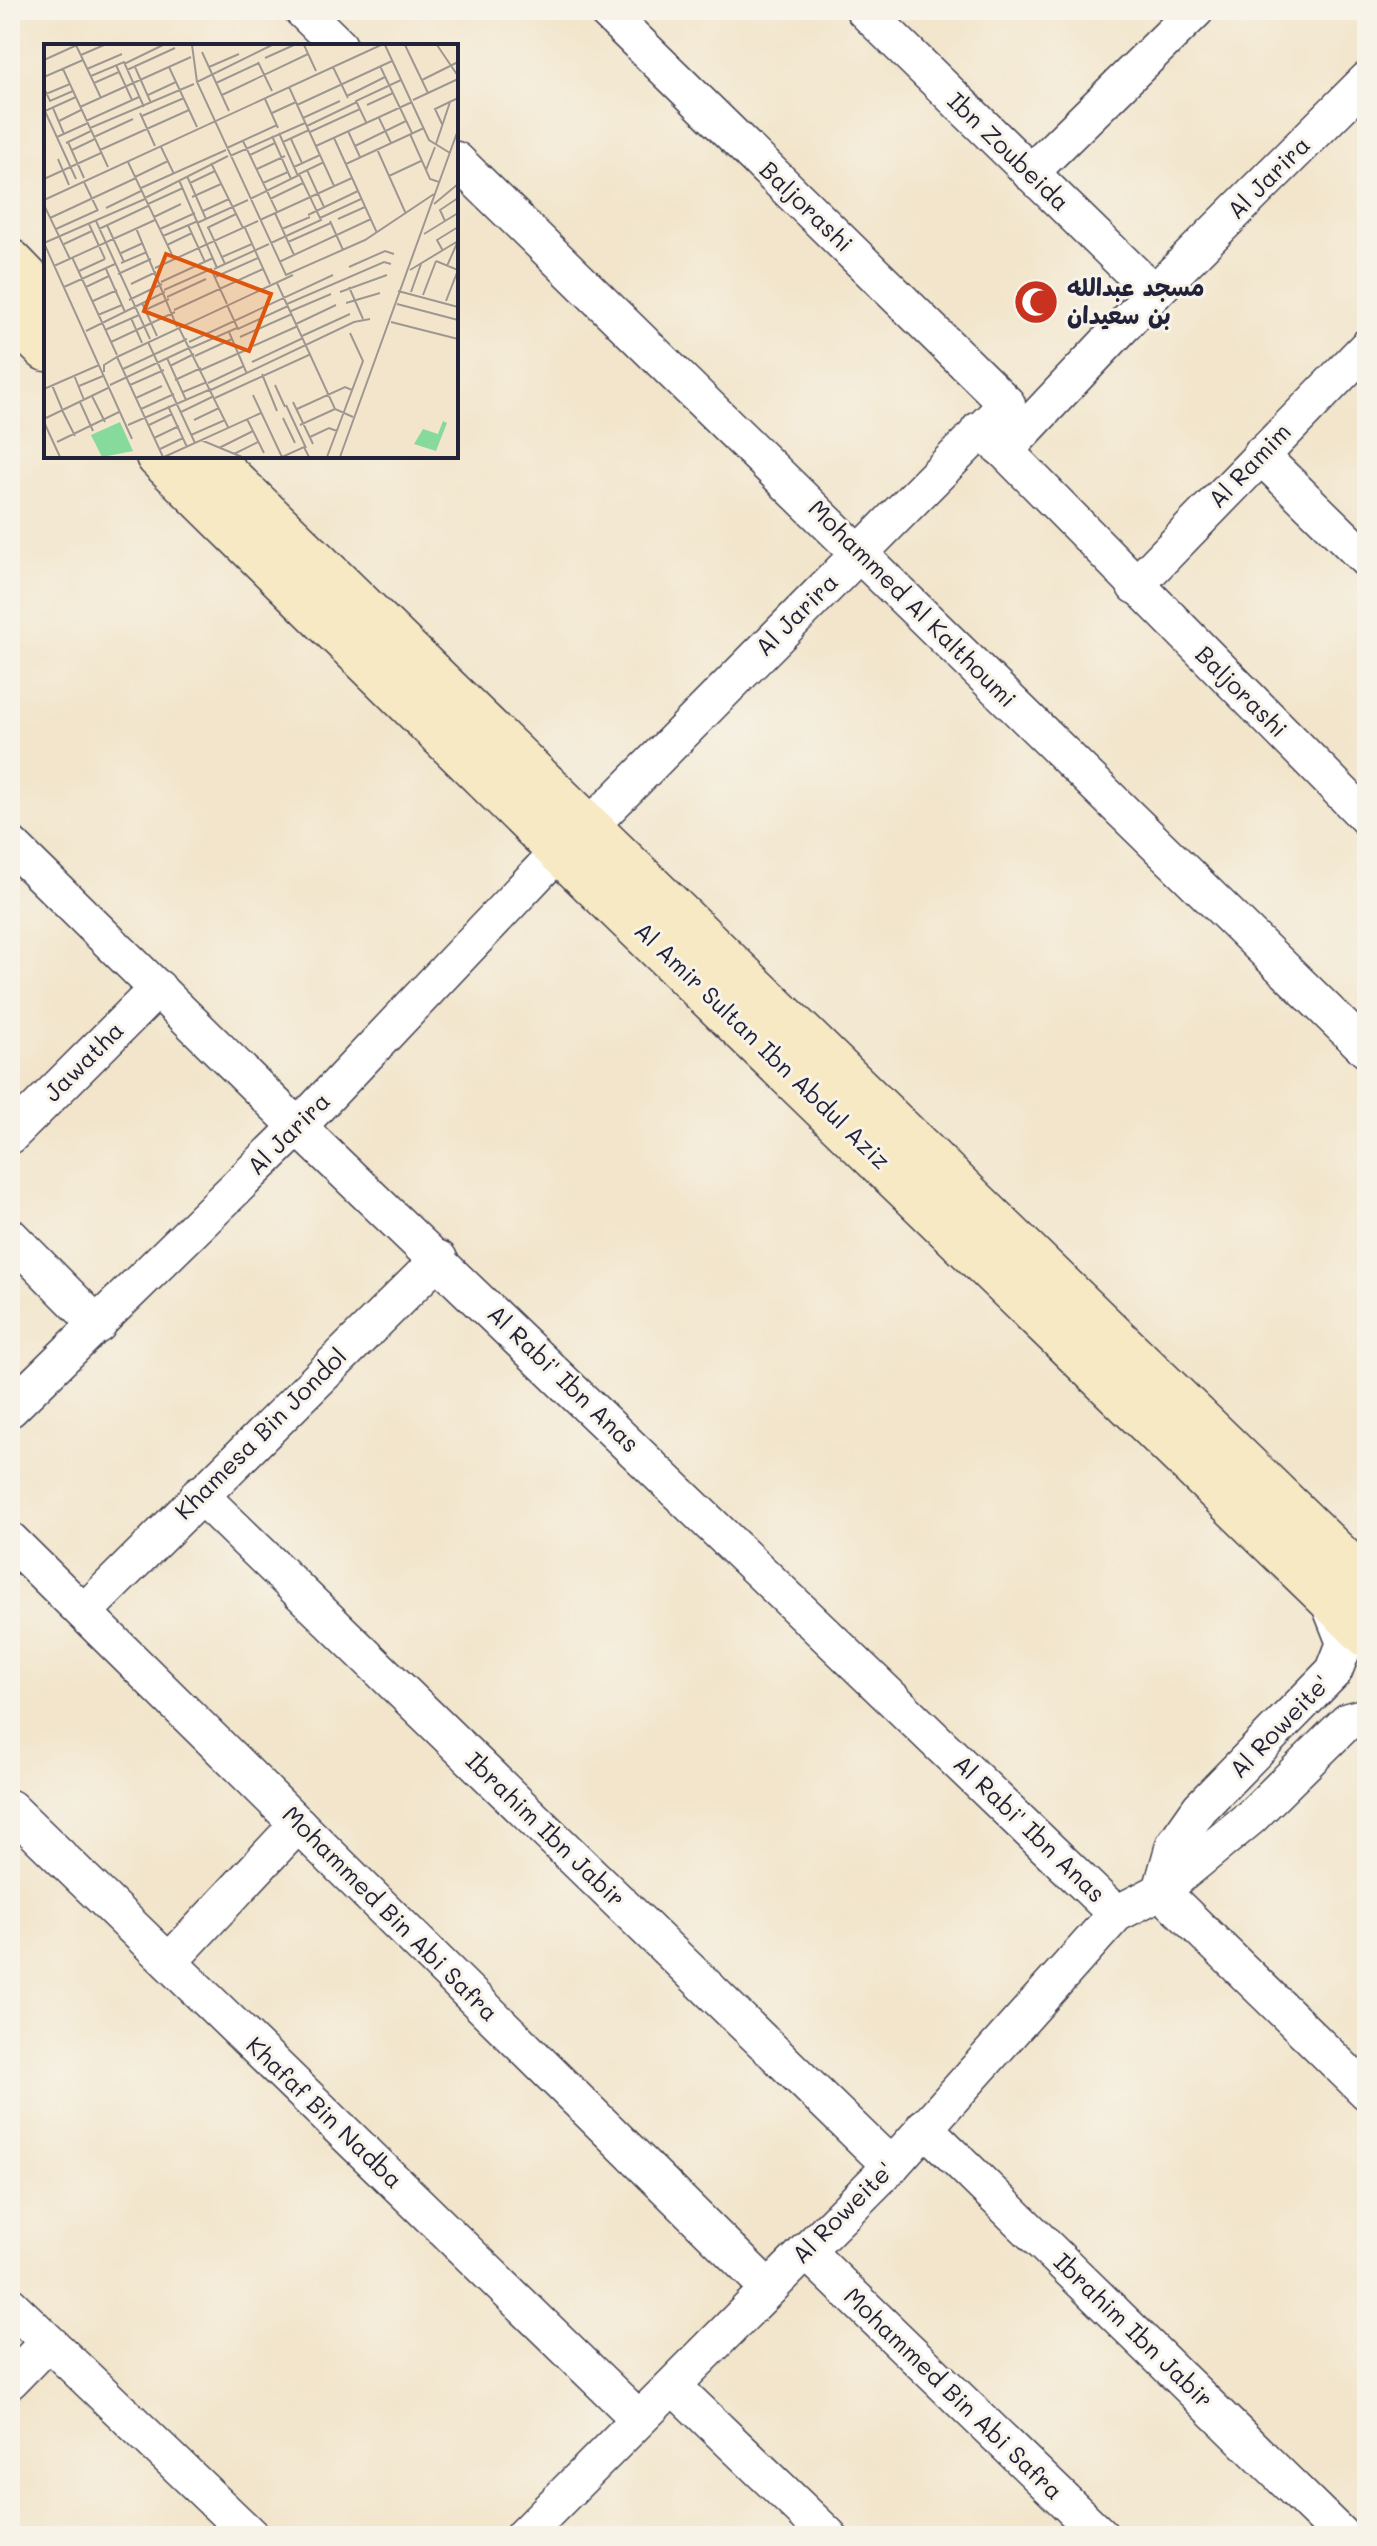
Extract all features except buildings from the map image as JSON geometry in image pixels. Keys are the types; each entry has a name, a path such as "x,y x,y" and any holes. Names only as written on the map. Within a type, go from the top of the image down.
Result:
{"street":[{"path":"302,10 337,44"},
{"name":"Baljorashi","path":"605,10 1007,404"},
{"name":"Ibn Zoubeida","path":"864,10 1154,293"},
{"path":"1030,173 1196,10"},
{"name":"Al Jarira","path":"10,1409 298,1127 574,839 859,552 992,440 1154,293 1367,80"},
{"name":"Mohammed Al Kalthoumi","path":"458,162 1367,1050"},
{"path":"10,261 44,296"},
{"path":"10,314 44,347"},
{"name":"Al Ramim","path":"1135,586 1367,347"},
{"name":"Al Jarira","path":"992,440 1007,404"},
{"name":"Baljorashi","path":"992,440 1367,818"},
{"path":"1260,455 1367,560"},
{"name":"Al Amir Sultan Ibn Abdul Aziz","path":"160,458 574,839 1349,1574 1367,1635"},
{"name":"Al Amir Sultan Ibn Abdul Aziz","path":"209,458 574,839"},
{"name":"Al Rabi' Ibn Anas","path":"10,844 298,1127 439,1259 1116,1914"},
{"name":"Jawatha","path":"10,1136 158,988"},
{"path":"10,1236 98,1325"},
{"name":"Khamesa Bin Jondol","path":"85,1611 199,1494 439,1259"},
{"name":"Ibrahim Ibn Jabir","path":"199,1494 891,2166"},
{"name":"Mohammed Bin Abi Safra","path":"10,1540 769,2289"},
{"name":"Al Roweite'","path":"1161,1891 1174,1845 1200,1808 1334,1671 1345,1643 1349,1574"},
{"name":"Al Roweite'","path":"523,2536 891,2166 1116,1914 1161,1891 1251,1817 1348,1721 1367,1716"},
{"name":"Khafaf Bin Nadba","path":"10,1808 638,2418"},
{"path":"169,1962 298,1824"},
{"path":"1161,1891 1367,2092"},
{"name":"Ibrahim Ibn Jabir","path":"924,2127 1344,2536"},
{"name":"Mohammed Bin Abi Safra","path":"806,2251 1101,2536"},
{"path":"10,2305 251,2536"},
{"path":"10,2381 47,2343"},
{"path":"673,2386 829,2536"},
{"path":"1344,2536 1367,2515"}],"place":[{"name":"مسجد عبدالله بن سعيدان","path":"1036,302"}]}
